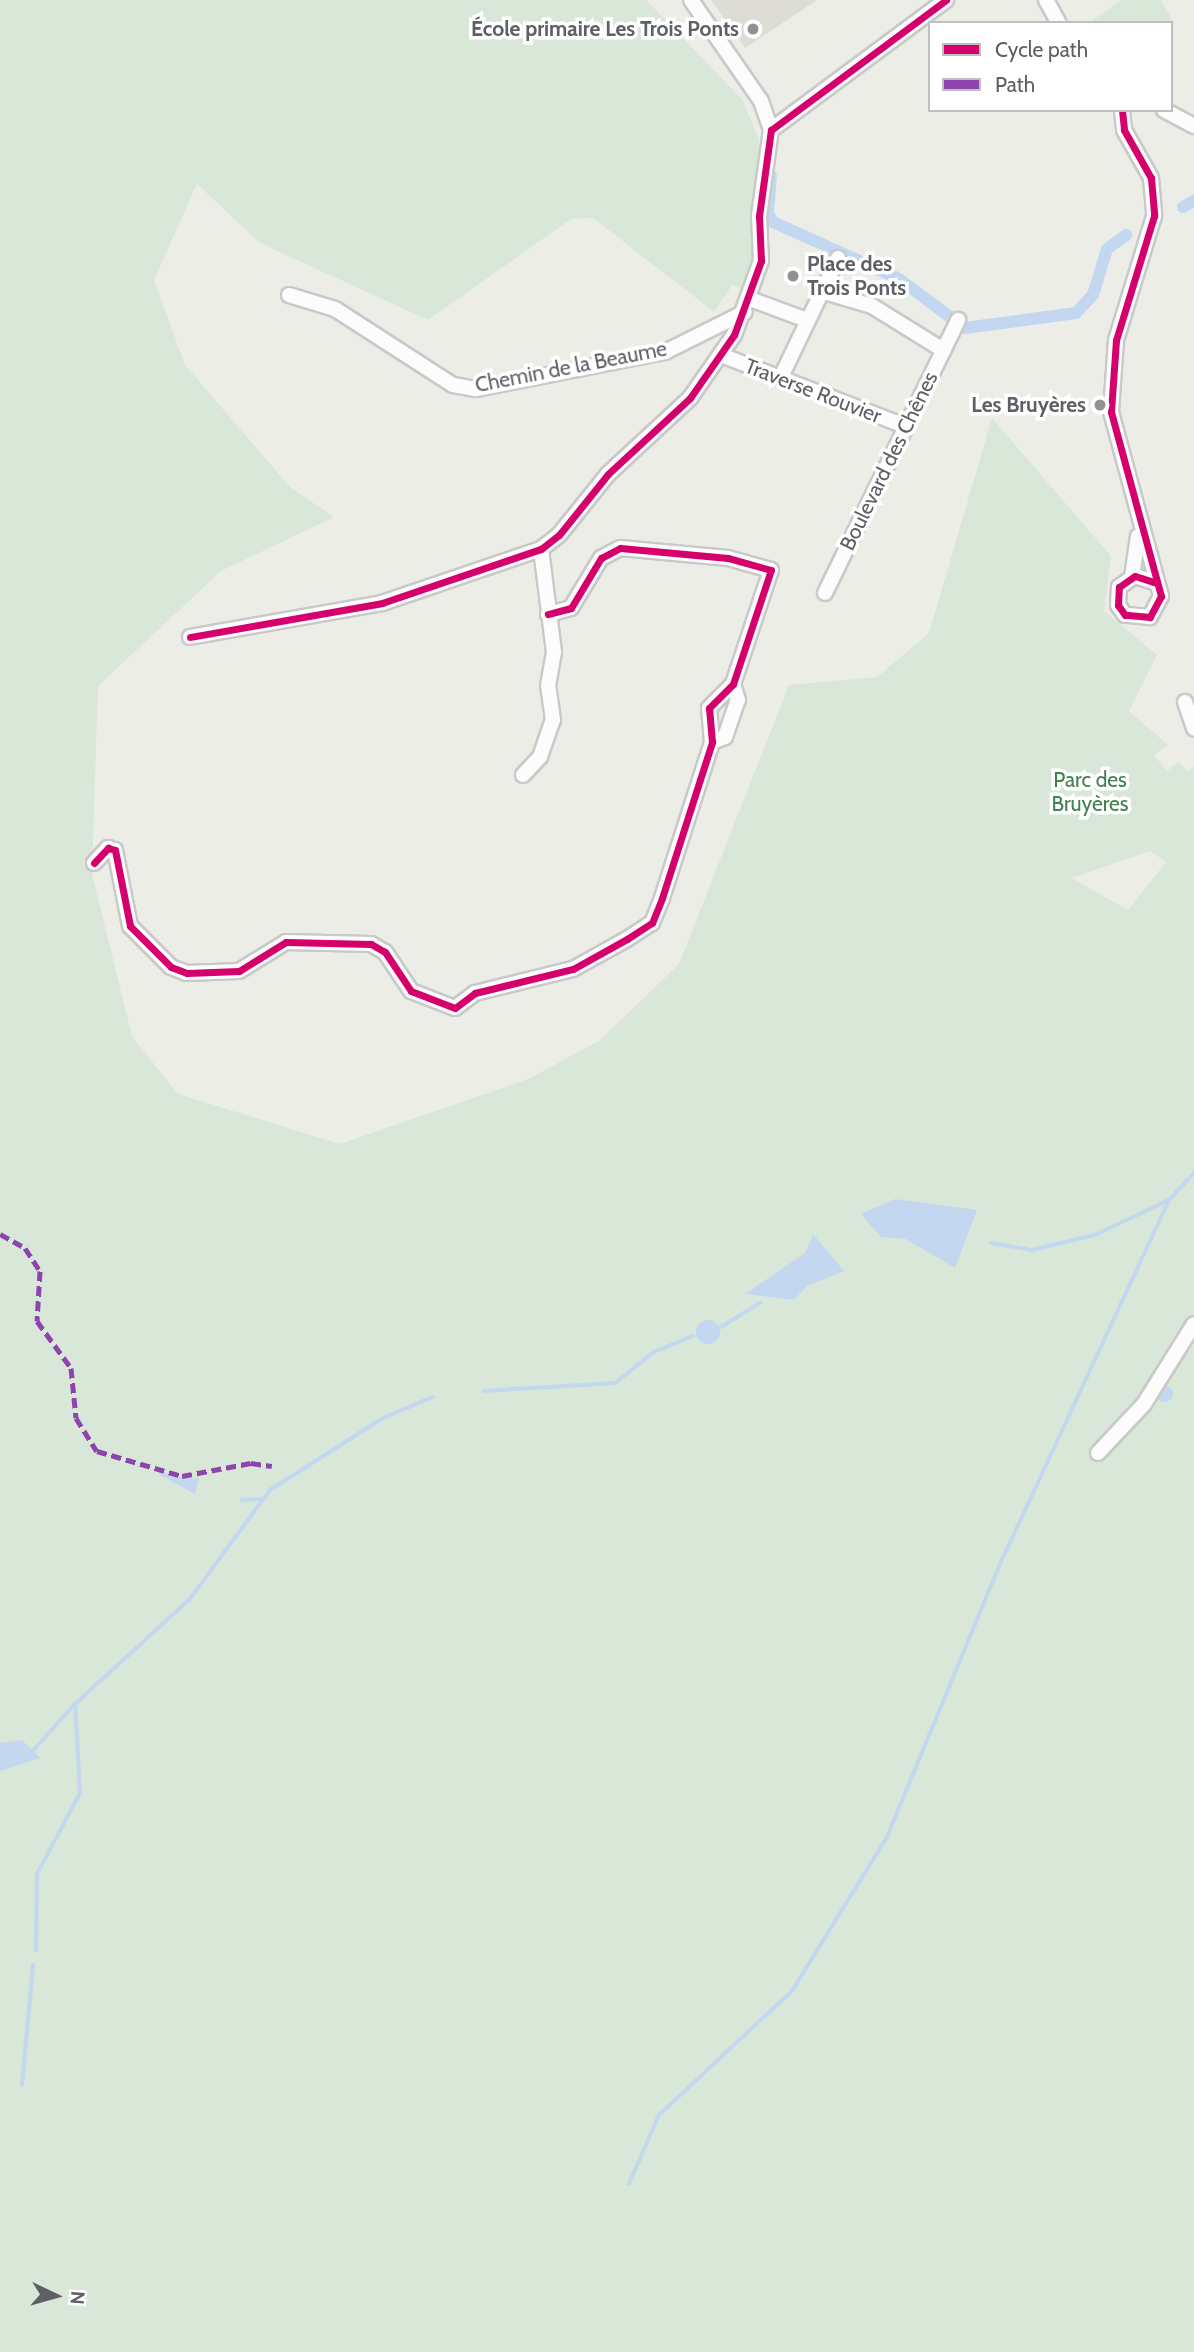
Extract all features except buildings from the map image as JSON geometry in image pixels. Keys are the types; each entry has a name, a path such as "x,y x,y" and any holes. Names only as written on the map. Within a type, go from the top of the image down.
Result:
{"street":[{"path":"190,637 382,603 541,549 690,398 721,355 748,305 762,252 759,216 771,130 761,101 691,0"},
{"path":"771,130 946,0"},
{"path":"1046,0 1058,21"},
{"path":"1122,112 1124,130 1142,154 1154,196 1151,232 1116,340 1111,381 1112,416 1154,582 1161,596 1157,611 1132,619 1117,596 1132,577 1138,521"},
{"path":"1124,130 1131,112"},
{"path":"1168,112 1194,126"},
{"path":"782,377 804,319 838,258"},
{"path":"821,290 872,306 943,350"},
{"name":"Chemin de la Beaume","path":"289,295 324,303 453,385 476,389 665,352 748,305"},
{"path":"748,305 804,319"},
{"name":"Boulevard des Chênes","path":"825,593 956,324"},
{"name":"Traverse Rouvier","path":"721,355 905,426"},
{"path":"94,863 108,848 115,850 130,926 171,967 187,973 239,971 298,940 371,944 385,952 411,991 455,1008 475,993 573,969 652,923 712,742 709,708 733,684 771,569 756,564 620,548 601,558 571,608 548,614"},
{"path":"523,775 540,757 552,720 548,614 541,549"},
{"path":"1132,577 1154,582"},
{"path":"712,742 725,737 738,700 733,684"},
{"path":"1185,702 1194,728"},
{"path":"1098,1453 1144,1404 1194,1324"}],"shaded area":[{"name":"École primaire Les Trois Ponts","path":"711,0 817,0 745,48"}],"green space":[{"name":"Parc des Bruyères","path":"0,0 646,0 742,99 759,139 754,273 748,290 732,285 714,312 593,218 571,219 428,320 260,243 197,184 154,280 185,365 290,487 334,517 221,571 98,686 92,874 132,1036 178,1094 340,1144 528,1079 599,1041 679,964 789,685 877,677 929,633 992,418 1111,556 1104,611 1157,655 1129,711 1168,745 1154,755 1167,771 1178,762 1188,771 1194,767 1194,2352 0,2352","holes":["1150,851 1166,862 1128,910 1072,878"]},
{"path":"1121,0 1161,0 1173,21 1092,21"}],"water":[{"path":"895,1199 977,1210 955,1268 906,1239 881,1237 861,1214"},
{"path":"813,1234 844,1271 807,1286 794,1300 745,1294 805,1253"},
{"path":"708,1320 717,1323 720,1332 717,1341 708,1344 699,1341 696,1332 699,1323"},
{"path":"1165,1386 1171,1388 1171,1400 1165,1402 1159,1400 1157,1394 1159,1388"},
{"path":"165,1475 199,1479 195,1494 171,1481"},
{"path":"22,1740 40,1758 0,1771 0,1743"}],"waterway":[{"path":"771,176 768,213 773,222 899,279 965,328 1076,313 1093,295 1107,249 1126,235"},
{"path":"1183,207 1194,201"},
{"path":"991,1243 1032,1250 1095,1235 1169,1200 1194,1173"},
{"path":"629,2184 659,2115 792,1991 887,1837 1002,1560 1169,1200"},
{"path":"721,1327 760,1303"},
{"path":"484,1391 615,1383 654,1352 693,1336"},
{"path":"36,1951 37,1874 80,1793 75,1704 190,1599 270,1490 383,1418 433,1397"},
{"path":"161,1473 169,1477"},
{"path":"242,1500 260,1499"},
{"path":"33,1751 74,1705"},
{"path":"22,2085 33,1966"}],"marked path":[{"path":"0,1234 25,1248 40,1271 37,1321 71,1368 76,1418 97,1451 182,1476 251,1463 272,1466"}],"cycle path":[{"path":"190,637 382,603 541,549 559,535 608,474 690,398 734,335 761,261 759,216 771,130 946,0"},
{"path":"1122,112 1124,130 1151,178 1154,216 1116,340 1111,412 1161,596 1150,617 1125,615 1118,605 1119,587 1135,576 1154,582"},
{"path":"94,863 108,848 115,850 130,926 171,967 187,973 239,971 286,942 371,944 385,952 411,991 455,1008 475,993 573,969 652,923 712,742 709,708 733,684 771,570 728,558 620,548 601,558 571,608 548,614"}],"place":[{"name":"École primaire Les Trois Ponts","path":"753,29"},
{"name":"Place des Trois Ponts","path":"793,276"},
{"name":"Les Bruyères","path":"1100,405"}]}
